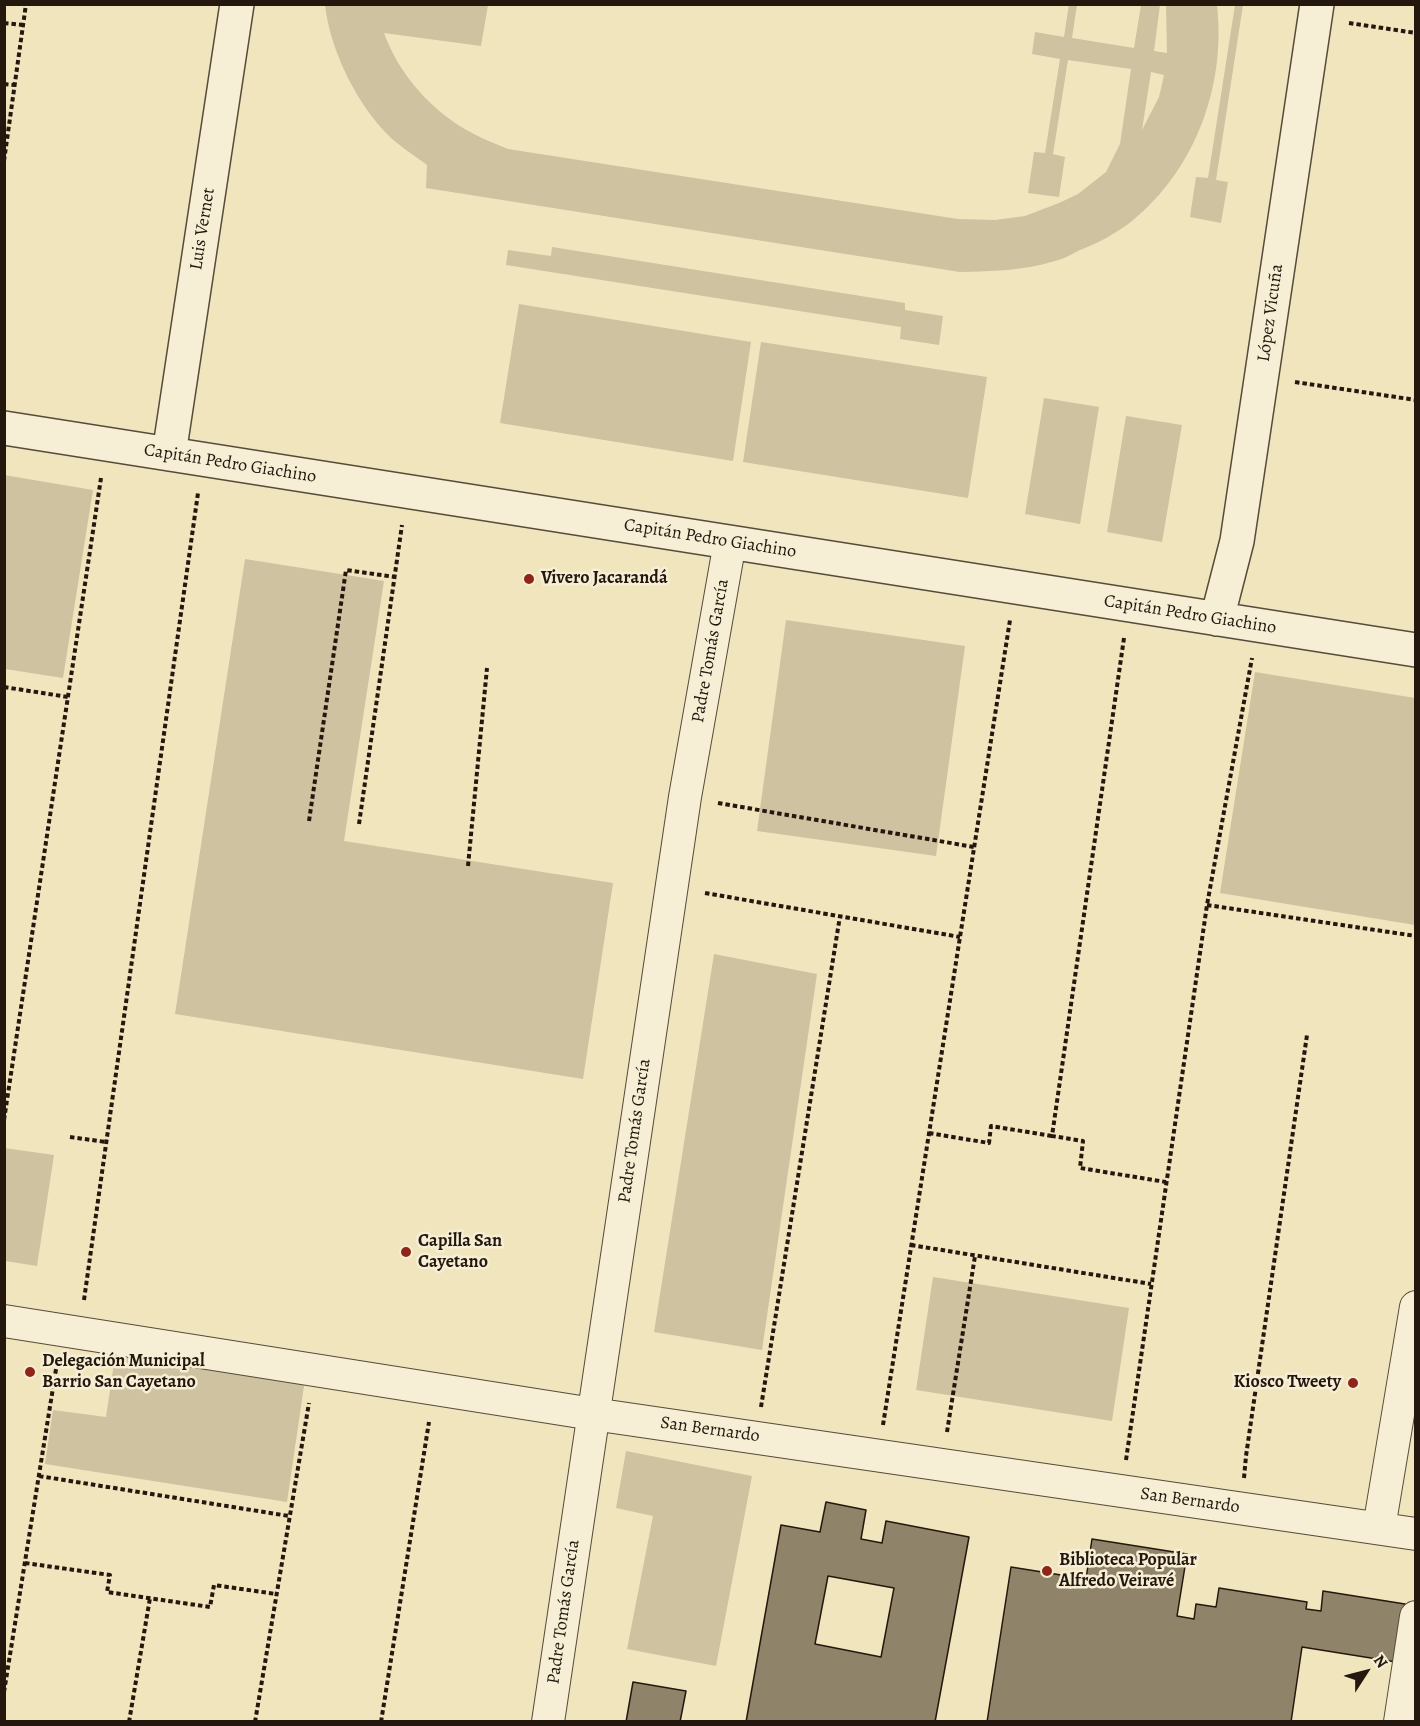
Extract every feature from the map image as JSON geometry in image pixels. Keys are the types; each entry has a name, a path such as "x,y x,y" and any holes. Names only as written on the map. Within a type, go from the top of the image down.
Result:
{"street":[{"name":"Luis Vernet","path":"169,454 237,4"},
{"name":"López Vicuña","path":"1217,619 1237,541 1316,11"},
{"name":"Capitán Pedro Giachino","path":"4,428 1416,650"},
{"name":"Padre Tomás García","path":"548,1722 671,887 730,542"},
{"path":"1379,1528 1416,1306"},
{"name":"San Bernardo","path":"4,1321 593,1414 1416,1534"},
{"path":"1400,1722 1416,1617"}],"path":[{"path":"4,161 26,4"},
{"path":"1316,11 1416,33"},
{"path":"4,23 24,25"},
{"path":"4,84 15,85"},
{"path":"1262,377 1416,400"},
{"path":"4,1120 106,444"},
{"path":"4,1692 39,1476 70,1331 106,1142 202,459"},
{"path":"359,824 407,492"},
{"path":"309,821 346,570 395,577"},
{"path":"878,1455 1015,587"},
{"path":"1052,1136 1129,605"},
{"path":"1121,1491 1207,905 1258,625"},
{"path":"468,866 487,668"},
{"path":"4,687 68,697"},
{"path":"685,797 974,847"},
{"path":"671,887 960,937"},
{"path":"1207,905 1416,936"},
{"path":"757,1437 840,916"},
{"path":"1241,1508 1246,1456 1307,1035"},
{"path":"929,1133 989,1143 991,1126 1083,1141 1080,1168 1166,1182"},
{"path":"70,1137 106,1142"},
{"path":"911,1245 1151,1284"},
{"path":"942,1465 975,1256"},
{"path":"255,1722 315,1370"},
{"path":"381,1722 434,1389"},
{"path":"39,1476 290,1515"},
{"path":"25,1563 110,1575 107,1592 210,1607 213,1585 276,1594"},
{"path":"129,1722 150,1598"}],"shaded area":[{"path":"1069,4 1077,5 1072,38 1134,48 1141,5 1160,5 1154,51 1167,53 1166,5 1217,5 1219,35 1217,65 1202,124 1174,177 1132,221 1114,234 1065,258 1032,267 960,272 426,188 427,165 390,137 356,93 339,58 325,5 488,5 481,46 384,33 399,64 432,104 459,126 508,149 958,219 995,220 1025,216 1078,194 1106,172 1120,144 1131,69 1068,60 1053,154 1065,157 1059,197 1028,193 1034,152 1045,153 1060,59 1032,54 1035,32 1064,37","holes":["1151,72 1164,75 1159,97 1142,130"]},
{"path":"1235,5 1243,5 1216,180 1228,182 1221,223 1190,217 1196,177 1208,178"},
{"path":"552,247 905,303 905,310 943,316 939,345 900,339 901,327 506,265 508,250 551,256"},
{"path":"519,304 751,342 733,461 500,423"},
{"path":"761,342 987,377 968,498 743,462"},
{"path":"1044,398 1099,407 1080,524 1025,514"},
{"path":"1126,416 1182,425 1162,542 1107,532"},
{"path":"4,475 93,490 63,678 5,669"},
{"path":"245,559 384,581 344,841 613,883 583,1079 175,1014"},
{"path":"786,620 965,646 936,856 757,831"},
{"path":"1255,672 1415,698 1415,925 1220,893"},
{"path":"714,954 817,974 762,1350 654,1332"},
{"path":"4,1148 54,1155 37,1266 5,1261"},
{"path":"933,1277 1129,1308 1112,1421 916,1390"},
{"path":"116,1350 305,1379 287,1502 45,1464 53,1410 106,1417"},
{"path":"626,1451 752,1476 716,1666 627,1649 653,1516 616,1508"}],"building":[{"path":"826,1502 866,1510 861,1539 882,1543 886,1521 969,1537 935,1722 746,1722 781,1525 820,1532","holes":["828,1576 894,1588 881,1657 815,1644"]},
{"path":"1092,1539 1187,1554 1177,1616 1194,1619 1196,1604 1216,1607 1219,1588 1307,1602 1306,1609 1321,1611 1323,1591 1405,1604 1396,1662 1302,1647 1291,1722 987,1722 1011,1567 1086,1579"},
{"path":"633,1682 686,1691 680,1722 626,1722"}],"place":[{"name":"Vivero Jacarandá","path":"529,579"},
{"name":"Capilla San Cayetano","path":"406,1252"},
{"name":"Delegación Municipal Barrio San Cayetano","path":"30,1372"},
{"name":"Kiosco Tweety","path":"1353,1383"},
{"name":"Biblioteca Popular Alfredo Veiravé","path":"1047,1571"}]}
